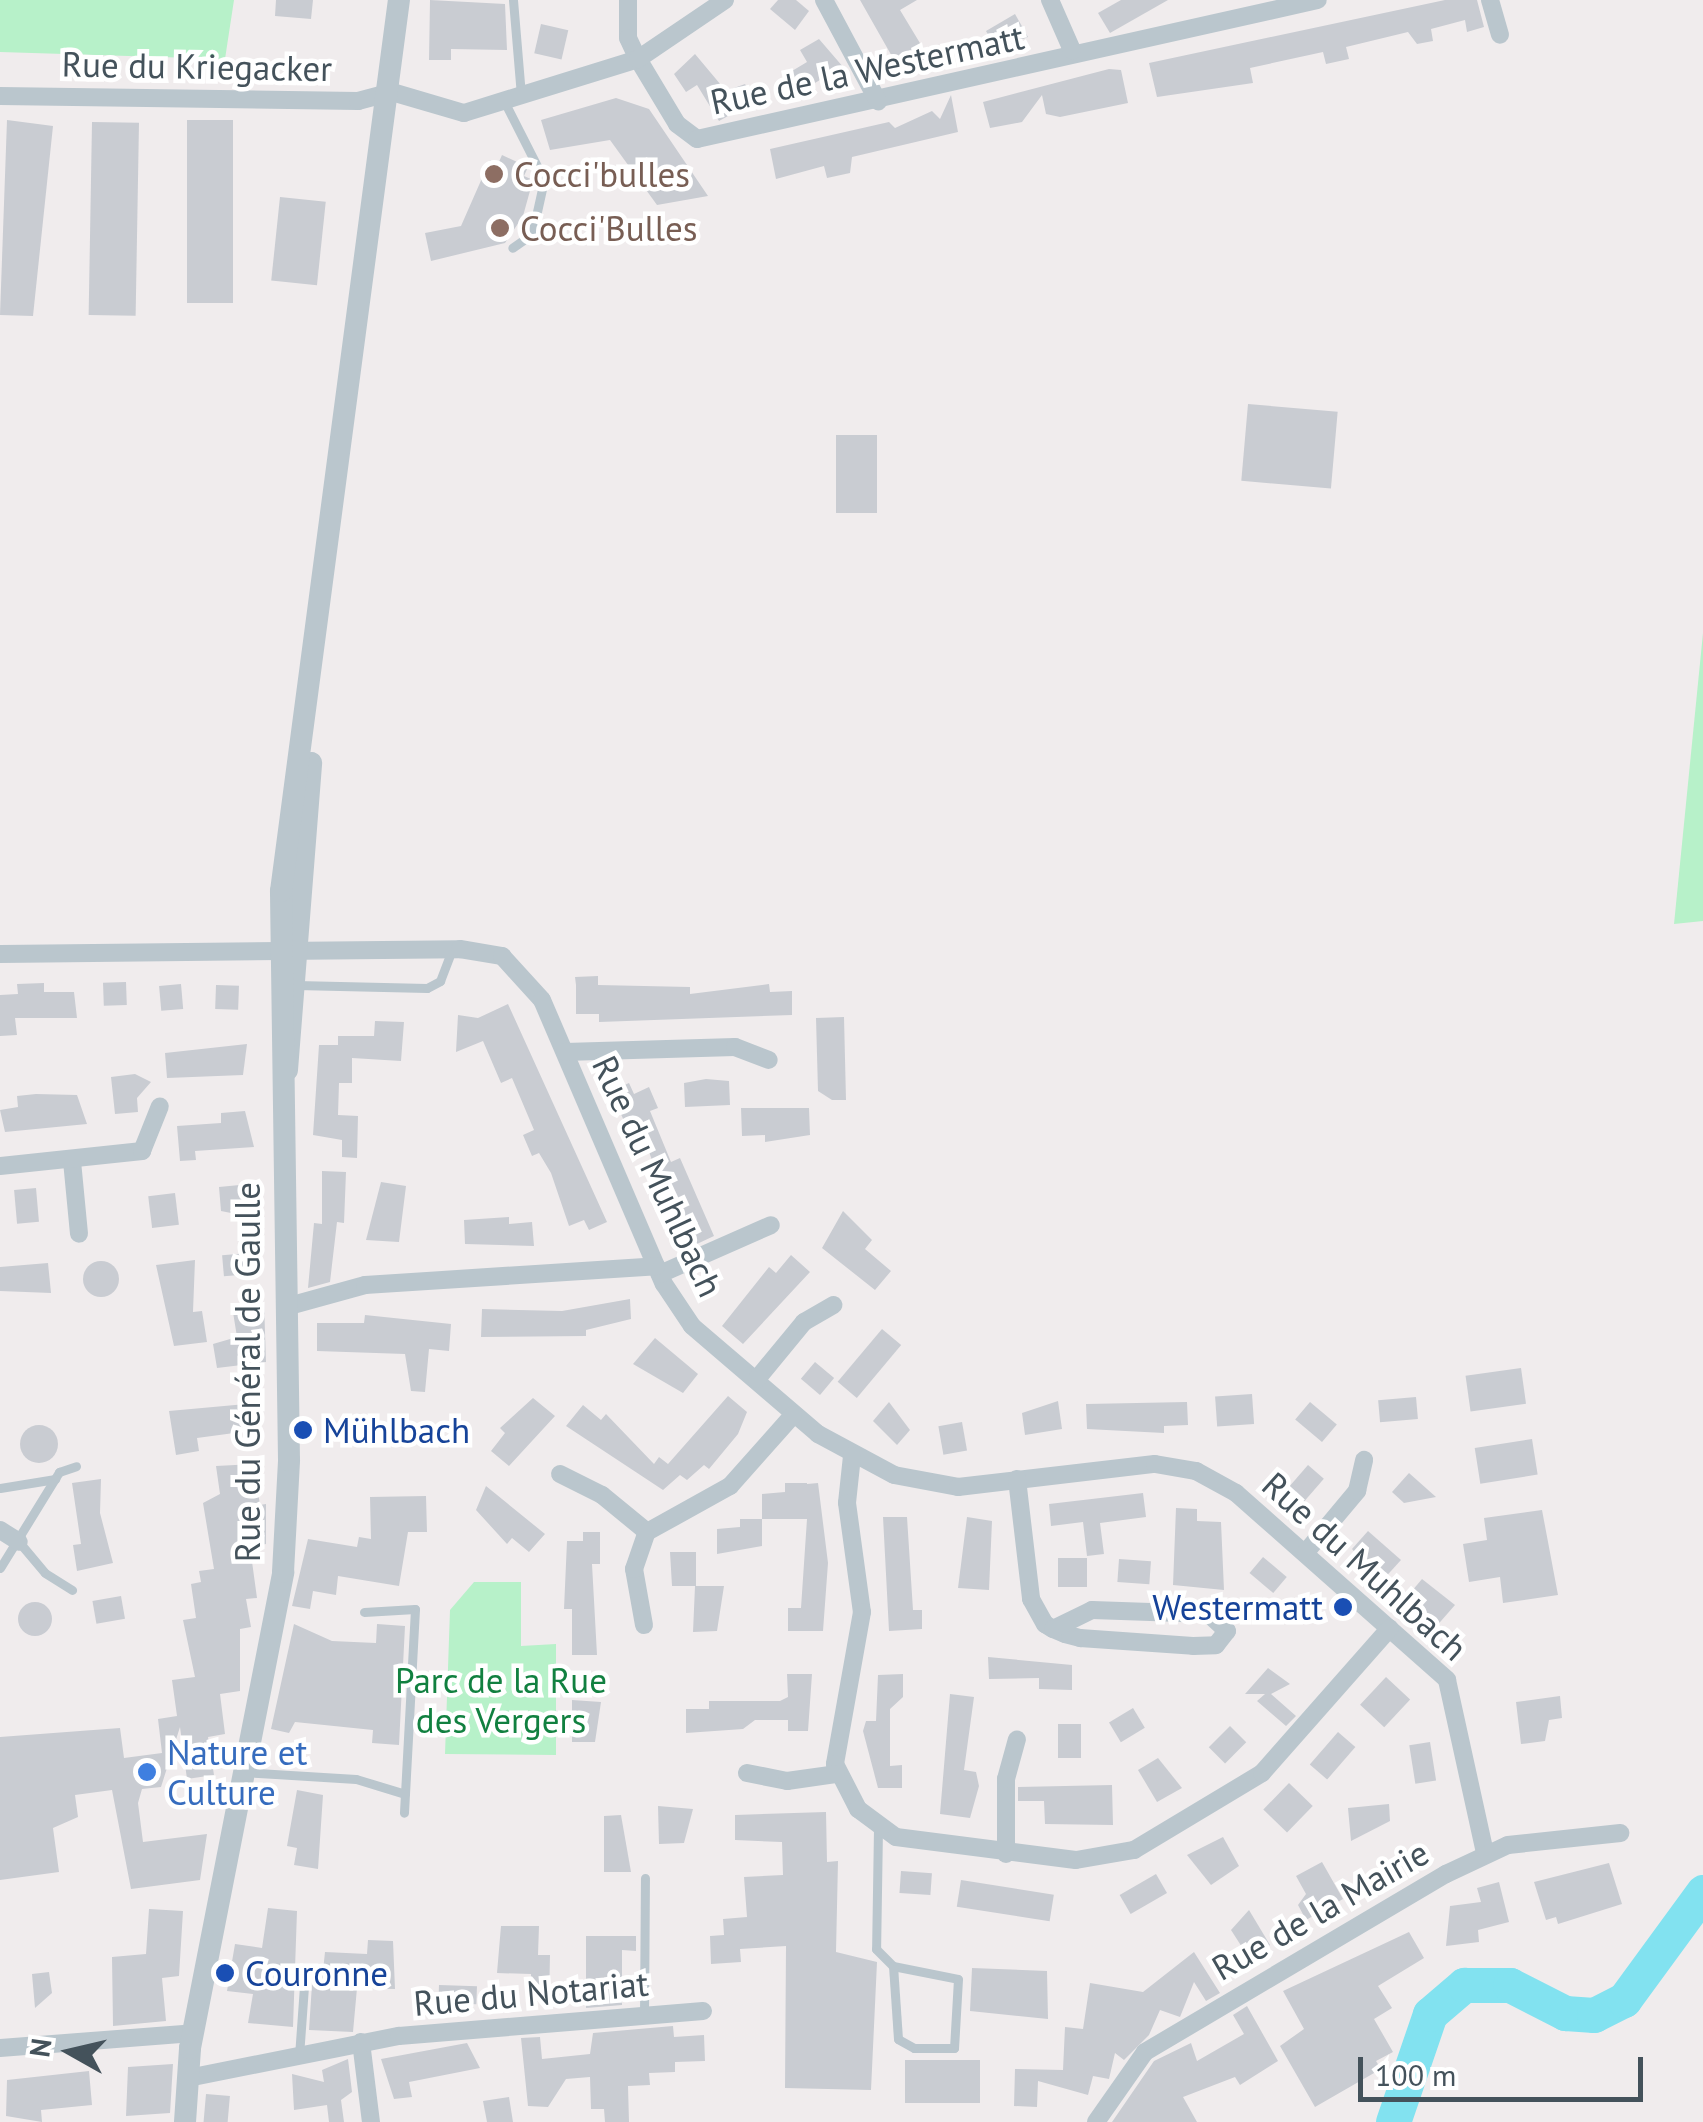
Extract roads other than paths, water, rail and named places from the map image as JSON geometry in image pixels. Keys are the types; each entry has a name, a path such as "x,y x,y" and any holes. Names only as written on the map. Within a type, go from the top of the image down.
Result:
{"street":[{"name":"Rue du Général de Gaulle","path":"185,2122 194,2033 240,1771 284,1572 288,1306 283,1093 293,782 312,688 392,92 399,0"},
{"path":"628,0 628,38 638,59"},
{"path":"392,92 464,113 638,59 725,0"},
{"path":"824,0 878,101"},
{"path":"1050,0 1072,50"},
{"name":"Rue de la Westermatt","path":"638,59 678,124 697,139 1054,61 1072,50 1120,50 1260,4 1318,0"},
{"path":"1490,0 1500,35"},
{"name":"Rue du Kriegacker","path":"0,96 358,100 392,92"},
{"name":"Rue du Muhlbach","path":"0,954 452,948 492,952 520,969 565,1052 658,1270 685,1318 793,1415 852,1456 946,1486 1117,1463 1184,1468 1236,1493 1390,1628 1452,1690 1485,1854"},
{"name":"Rue du Général de Gaulle","path":"283,1093 294,985 286,949"},
{"path":"565,1052 735,1048 769,1060"},
{"path":"0,1166 142,1151 160,1106"},
{"path":"72,1160 79,1234"},
{"path":"288,1306 366,1285 456,1276 658,1270 772,1225"},
{"path":"757,1379 804,1322 834,1305"},
{"path":"644,1625 634,1569 647,1532 730,1486 793,1415"},
{"path":"852,1456 848,1504 862,1612 836,1774 878,1828 1006,1854 1120,1855 1236,1793 1390,1628"},
{"path":"1306,1552 1357,1490 1364,1460"},
{"path":"560,1474 602,1494 647,1532"},
{"path":"1017,1479 1031,1599 1053,1629 1098,1640 1193,1646 1216,1645 1227,1631 1209,1614 1112,1610 1072,1614 1053,1629"},
{"path":"0,1530 20,1542"},
{"path":"1006,1854 1006,1779 1017,1738"},
{"path":"747,1773 787,1781 836,1774"},
{"name":"Rue de la Mairie","path":"1096,2122 1145,2052 1173,2032 1485,1854 1620,1833"},
{"name":"Rue du Notariat","path":"188,2078 360,2042 704,2011"},
{"path":"0,2048 194,2033"},
{"path":"360,2042 372,2122"}],"lane":[{"path":"512,248 532,234 544,180 513,98 513,0"},
{"path":"294,985 427,988 440,980 452,948"},
{"path":"0,1488 54,1479 76,1466"},
{"path":"0,1568 20,1542 54,1479"},
{"path":"20,1542 45,1573 72,1590"},
{"path":"364,1612 415,1608 404,1814"},
{"path":"240,1771 356,1779 405,1794"},
{"path":"878,1828 876,1948 893,1966 958,1979 954,2048 914,2048 898,2039 893,1966"},
{"path":"644,2016 645,1878"},
{"path":"299,2056 305,1972"}],"waterway":[{"path":"1393,2122 1430,2014 1464,1985 1510,1985 1565,2013 1594,2015 1624,2000 1703,1892"}],"place":[{"name":"Cocci'bulles","path":"494,174"},
{"name":"Cocci'Bulles","path":"500,228"},
{"name":"Mühlbach","path":"303,1430"},
{"name":"Westermatt","path":"1343,1607"},
{"name":"Nature et Culture","path":"147,1772"},
{"name":"Couronne","path":"225,1973"}],"park label":[{"name":"Parc de la Rue des Vergers","path":"501,1700"}]}
